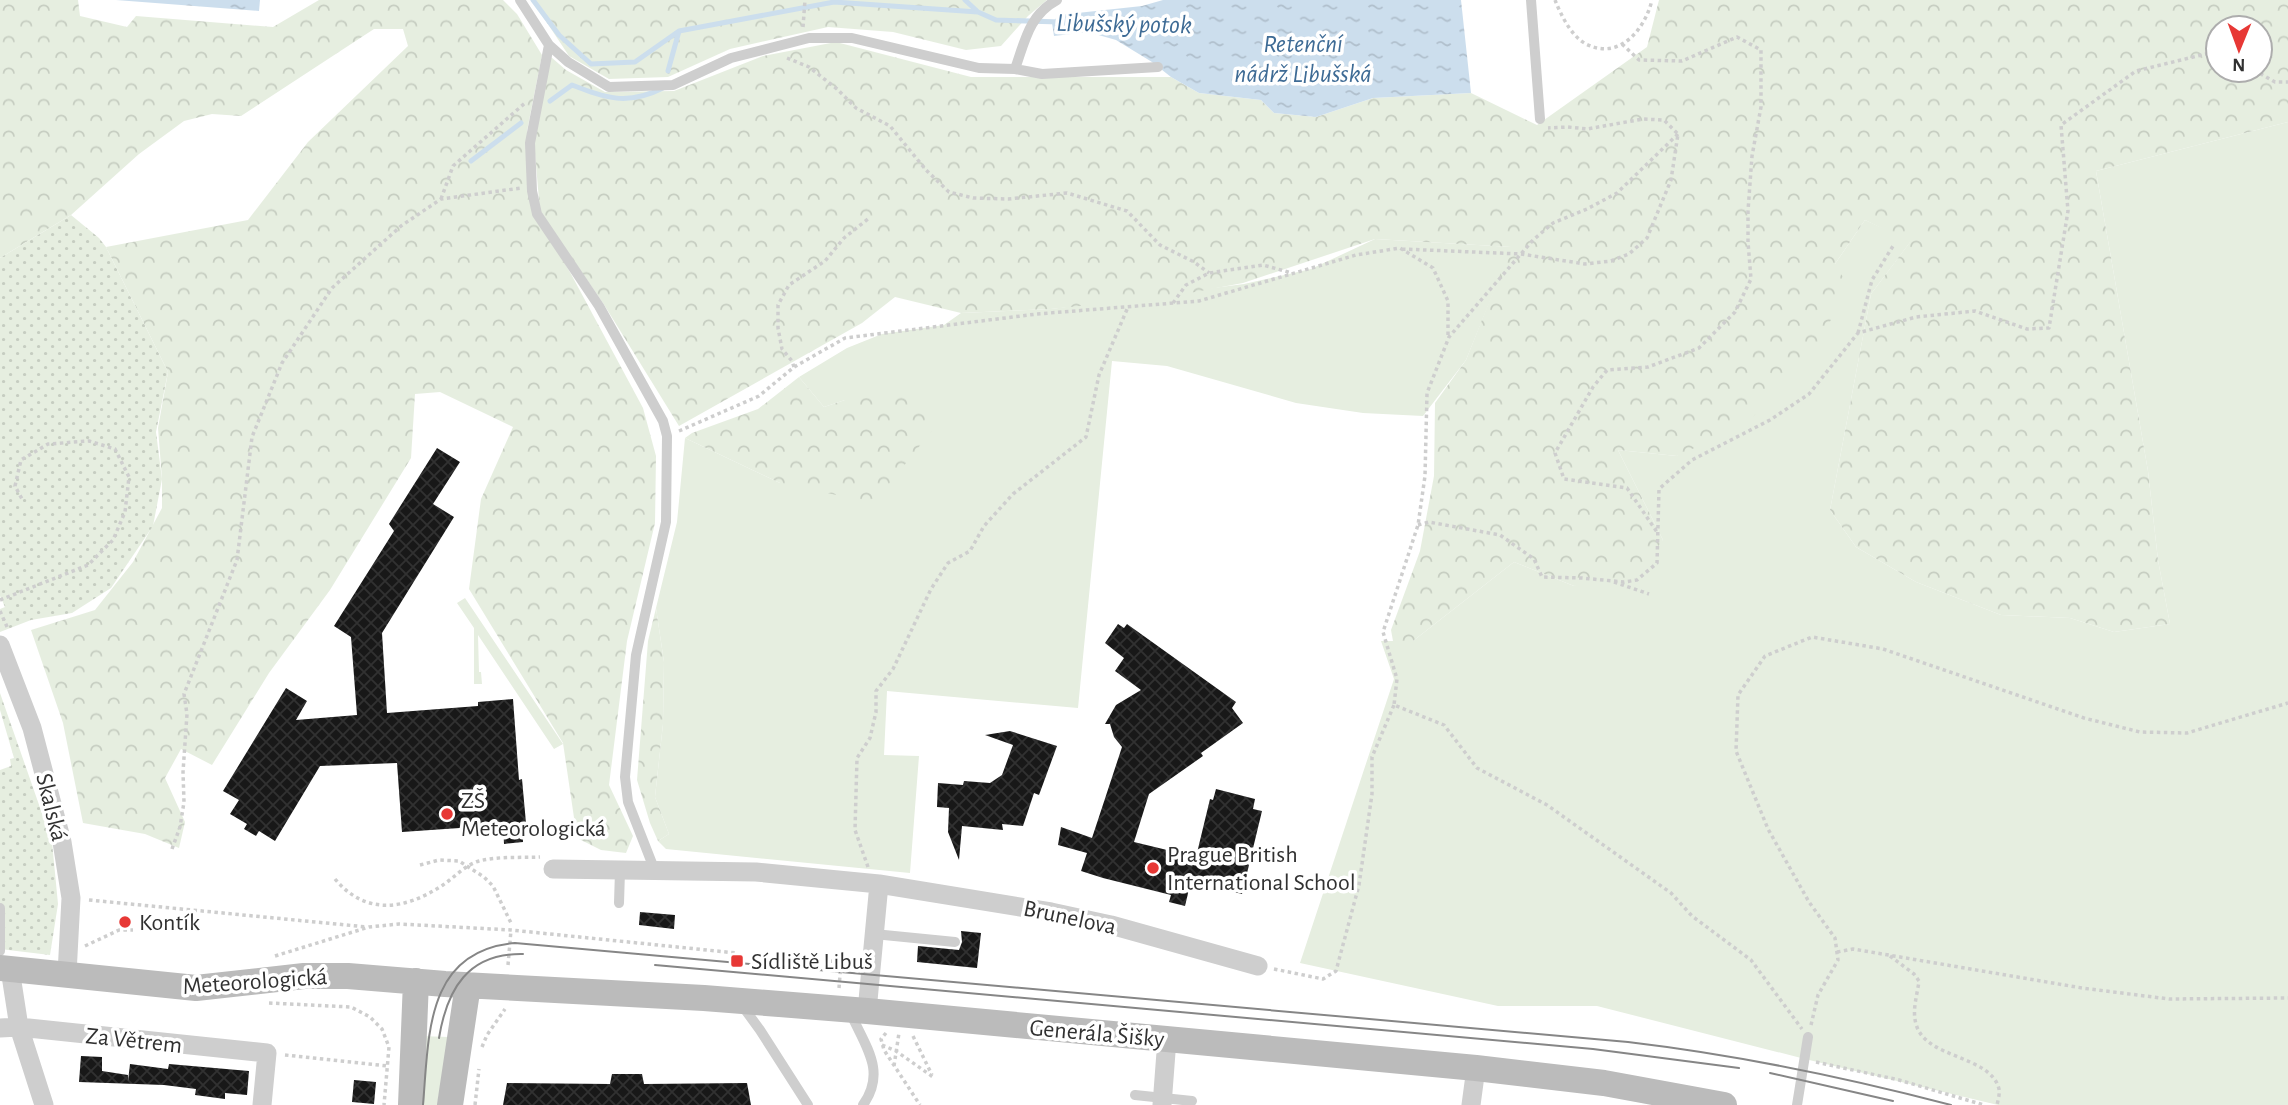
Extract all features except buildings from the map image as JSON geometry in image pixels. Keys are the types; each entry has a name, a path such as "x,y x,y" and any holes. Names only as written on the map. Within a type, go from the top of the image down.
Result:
{"main road":[{"name":"Meteorologická","path":"3,961 66,974 196,988 326,976 382,977 468,985"},
{"path":"411,1105 416,981"},
{"name":"Generála Šišky","path":"468,985 739,1001 851,1004 1167,1039 1476,1068 1604,1083 1724,1105"},
{"path":"450,1105 468,985"}],"street":[{"name":"Skalská","path":"0,645 32,728 62,842 71,898 66,974"},
{"name":"Brunelova","path":"548,863 620,871 777,873 874,878 1111,925 1258,966"},
{"path":"851,1004 871,965 874,878"},
{"path":"3,961 10,1027 44,1105"},
{"name":"Za Větrem","path":"10,1027 267,1053"},
{"path":"1162,1102 1167,1039"},
{"path":"262,1105 267,1053"},
{"path":"1471,1105 1476,1068"}],"lane":[{"path":"520,0 549,45 568,62 609,87 673,85 731,58 809,38 852,38 979,68 1015,69 1042,74 1158,67"},
{"path":"1015,69 1034,19 1047,5 1057,0"},
{"path":"1531,0 1540,119"},
{"path":"549,45 530,143 532,191 537,214 598,306 663,421 667,436 666,522 636,655 625,777 628,802 655,872"},
{"path":"619,903 620,871"},
{"path":"0,908 3,961"},
{"path":"874,934 955,942"},
{"path":"739,1001 808,1105"},
{"path":"851,1004 873,1064 875,1078 872,1092 863,1105"},
{"path":"1797,1105 1808,1037"},
{"path":"1135,1095 1162,1102 1192,1101"}],"path":[{"path":"802,25 805,0"},
{"path":"1555,0 1570,30 1585,43 1602,49 1622,44 1638,33 1648,15 1652,0"},
{"path":"1622,44 1639,60 1682,61 1737,37 1761,50 1761,107 1752,156 1748,211 1751,279 1735,312 1699,348 1648,367 1606,370 1593,387 1555,453 1564,479 1627,488 1659,534"},
{"path":"758,51 791,59 809,67 856,108 890,126 926,170 949,192 973,198 1008,199 1067,193 1093,200 1127,211 1160,246 1194,262 1209,273"},
{"path":"1858,333 1916,317 1975,311 2027,329 2049,328 2068,211 2061,125 2136,71 2204,54"},
{"path":"441,200 453,166 529,99 541,79"},
{"path":"1540,119 1547,128 1587,130 1643,119 1664,120 1678,134"},
{"path":"667,436 759,397 794,367 845,338 1024,315 1199,301 1356,255 1400,248 1521,254 1585,264 1611,261 1629,254 1647,237 1671,180 1678,134"},
{"path":"1448,337 1533,240 1553,223 1587,209 1617,192 1678,134"},
{"path":"172,849 180,827 184,802 187,715 184,694 237,560 252,437 282,362 332,288 401,226 441,200 519,187 532,191"},
{"path":"794,367 782,349 778,305 789,285 825,261 844,238 868,219"},
{"path":"1418,525 1429,522 1500,535 1534,559 1542,577 1624,582 1637,580 1657,563 1659,489 1692,460 1770,420 1809,394 1858,333 1872,280 1893,246"},
{"path":"1258,966 1323,979 1336,971 1359,885 1372,794 1372,757 1394,705 1397,679 1383,632 1418,525 1425,477 1427,393 1448,337 1448,301 1433,268 1400,248"},
{"path":"1173,303 1186,285 1209,273 1263,265 1294,274"},
{"path":"874,878 855,830 857,758 870,738 876,712 876,691 893,669 931,589 948,563 970,551 984,526 1013,494 1086,437 1099,375 1128,307"},
{"path":"0,600 88,565 113,540 125,512 129,477 115,449 89,441 48,444 20,460 15,486 22,499"},
{"path":"1606,579 1648,594"},
{"path":"1814,1013 1818,995 1838,960 1835,938 1809,902 1768,829 1736,751 1738,695 1765,656 1812,637 1883,649 2084,718 2140,732 2187,733 2288,704"},
{"path":"1394,705 1444,725 1476,768 1547,805 1671,893 1692,916 1751,960 1808,1037"},
{"path":"420,865 439,860 459,860 493,886 511,923"},
{"path":"335,879 357,900 380,906 411,900 434,891 468,866 480,861 548,863"},
{"path":"71,898 369,927"},
{"path":"271,957 369,927 399,924 510,930 736,953"},
{"path":"67,948 80,949 119,930 133,930"},
{"path":"1837,951 1853,949 2082,988 2169,999 2288,998"},
{"path":"1887,954 1914,974 1919,982 1914,999 1916,1026 1930,1044 1992,1075 2000,1090 1997,1105"},
{"path":"830,961 871,965"},
{"path":"841,962 851,1004"},
{"path":"270,1003 351,1007 370,1017 382,1029 389,1047 384,1105"},
{"path":"481,1052 486,1035 505,1009"},
{"path":"886,1033 881,1044 920,1105"},
{"path":"894,1066 899,1035"},
{"path":"881,1044 896,1051 933,1077 913,1036"},
{"path":"267,1053 387,1066"},
{"path":"1805,1059 1899,1080 1984,1105"},
{"path":"475,1105 479,1064"}],"green space":[{"path":"0,0 78,0 80,16 127,27 136,16 273,27 319,0 503,0 517,14 542,55 527,131 534,211 643,408 656,456 655,523 627,641 609,785 633,836 626,853 601,850 577,838 563,743 469,589 481,499 513,427 440,392 415,394 411,458 330,590 269,673 212,765 181,749 165,778 185,822 179,848 145,834 83,823 63,723 31,630 95,610 133,562 162,508 158,428 168,372 106,247 248,220 308,142 408,46 403,29 374,29 241,116 212,114 184,121 139,154 71,215 0,258"},
{"path":"532,0 1047,0 1028,16 1001,46 966,50 893,32 828,27 730,49 668,77 609,79 569,56"},
{"path":"1659,0 2288,0 2288,122 2096,171 2148,471 2158,560 2170,624 2114,632 2070,618 2001,615 1916,582 1856,547 1830,510 1871,294 1910,242 1865,220 1835,264 1849,287 1805,367 1744,425 1677,456 1618,450 1663,540 1634,577 1574,586 1514,562 1413,641 1393,641 1391,630 1420,551 1434,476 1435,403 1466,360 1511,247 1375,239 1243,283 1168,297 1051,309 961,313 895,297 862,323 679,426 603,303 540,212 534,141 551,57 566,70 605,92 674,91 763,56 836,42 971,77 1171,77 1199,93 1261,100 1274,113 1316,117 1373,98 1471,93 1537,125 1647,47"},
{"path":"2288,122 2288,1105 1998,1105 1597,1006 1498,1006 1300,963 1394,679 1381,641 1413,641 1514,562 1574,586 1663,540 1618,450 1677,456 1835,264 1865,220 1911,241 1871,294 1830,510 1856,547 1916,582 2001,615 2070,618 2114,632 2170,624 2158,560 2148,471 2096,171"},
{"path":"71,215 106,247 168,372 156,432 162,479 153,526 111,588 72,613 31,620 0,632 0,609 5,607 0,596 0,258"},
{"path":"1375,239 1512,247 1466,360 1423,416 1363,413 1296,403 1167,366 1112,361 1078,708 887,691 884,755 919,756 910,873 666,849 658,841 669,834 655,797 663,724 664,662 656,608 677,522 685,438 780,483 845,400 824,407 799,377 847,348 882,334 944,325 961,313 1051,309 1244,284 1311,269"},
{"path":"799,377 824,407 845,400 905,394 938,423 874,503 780,483 685,438 758,409"},
{"path":"465,598 563,744 554,749 478,635 482,684 474,684 474,628 457,603"},
{"path":"656,608 664,662 663,724 655,797 669,834 658,841 637,780 648,641"},
{"path":"0,693 52,842 58,904 50,955 0,949 0,770 11,766 10,759 14,758 0,710"},
{"path":"419,1036 449,1037 437,1105 418,1105"}],"water":[{"path":"116,0 260,0 259,11"},
{"name":"Retenční nádrž Libušská","path":"1163,0 1461,0 1471,93 1373,98 1316,117 1274,113 1261,100 1199,93 1116,40 1088,32 1054,36 1052,23 1059,15 1142,6"}],"waterway":[{"name":"Libušský potok","path":"533,0 559,35 591,64 635,62 679,31 834,2 978,12 996,20 1060,22"},
{"path":"965,0 978,12"},
{"path":"668,71 679,31"},
{"path":"550,101 572,85 617,98 638,97 663,88"},
{"path":"471,161 521,123"}],"tram line":[{"path":"423,1105 431,1026 438,1001 448,980 463,962 485,949 515,943 1628,1042 1791,1068 1951,1105"},
{"path":"439,1038 448,1004 463,977 488,960 504,955 523,954"},
{"path":"655,965 1593,1049 1739,1068"},
{"path":"1770,1073 1893,1101"}],"place":[{"name":"ZŠ Meteorologická","path":"447,814"},
{"name":"Prague British International School","path":"1153,868"},
{"name":"Kontík","path":"125,922"},
{"name":"Sídliště Libuš","path":"737,961"}]}
